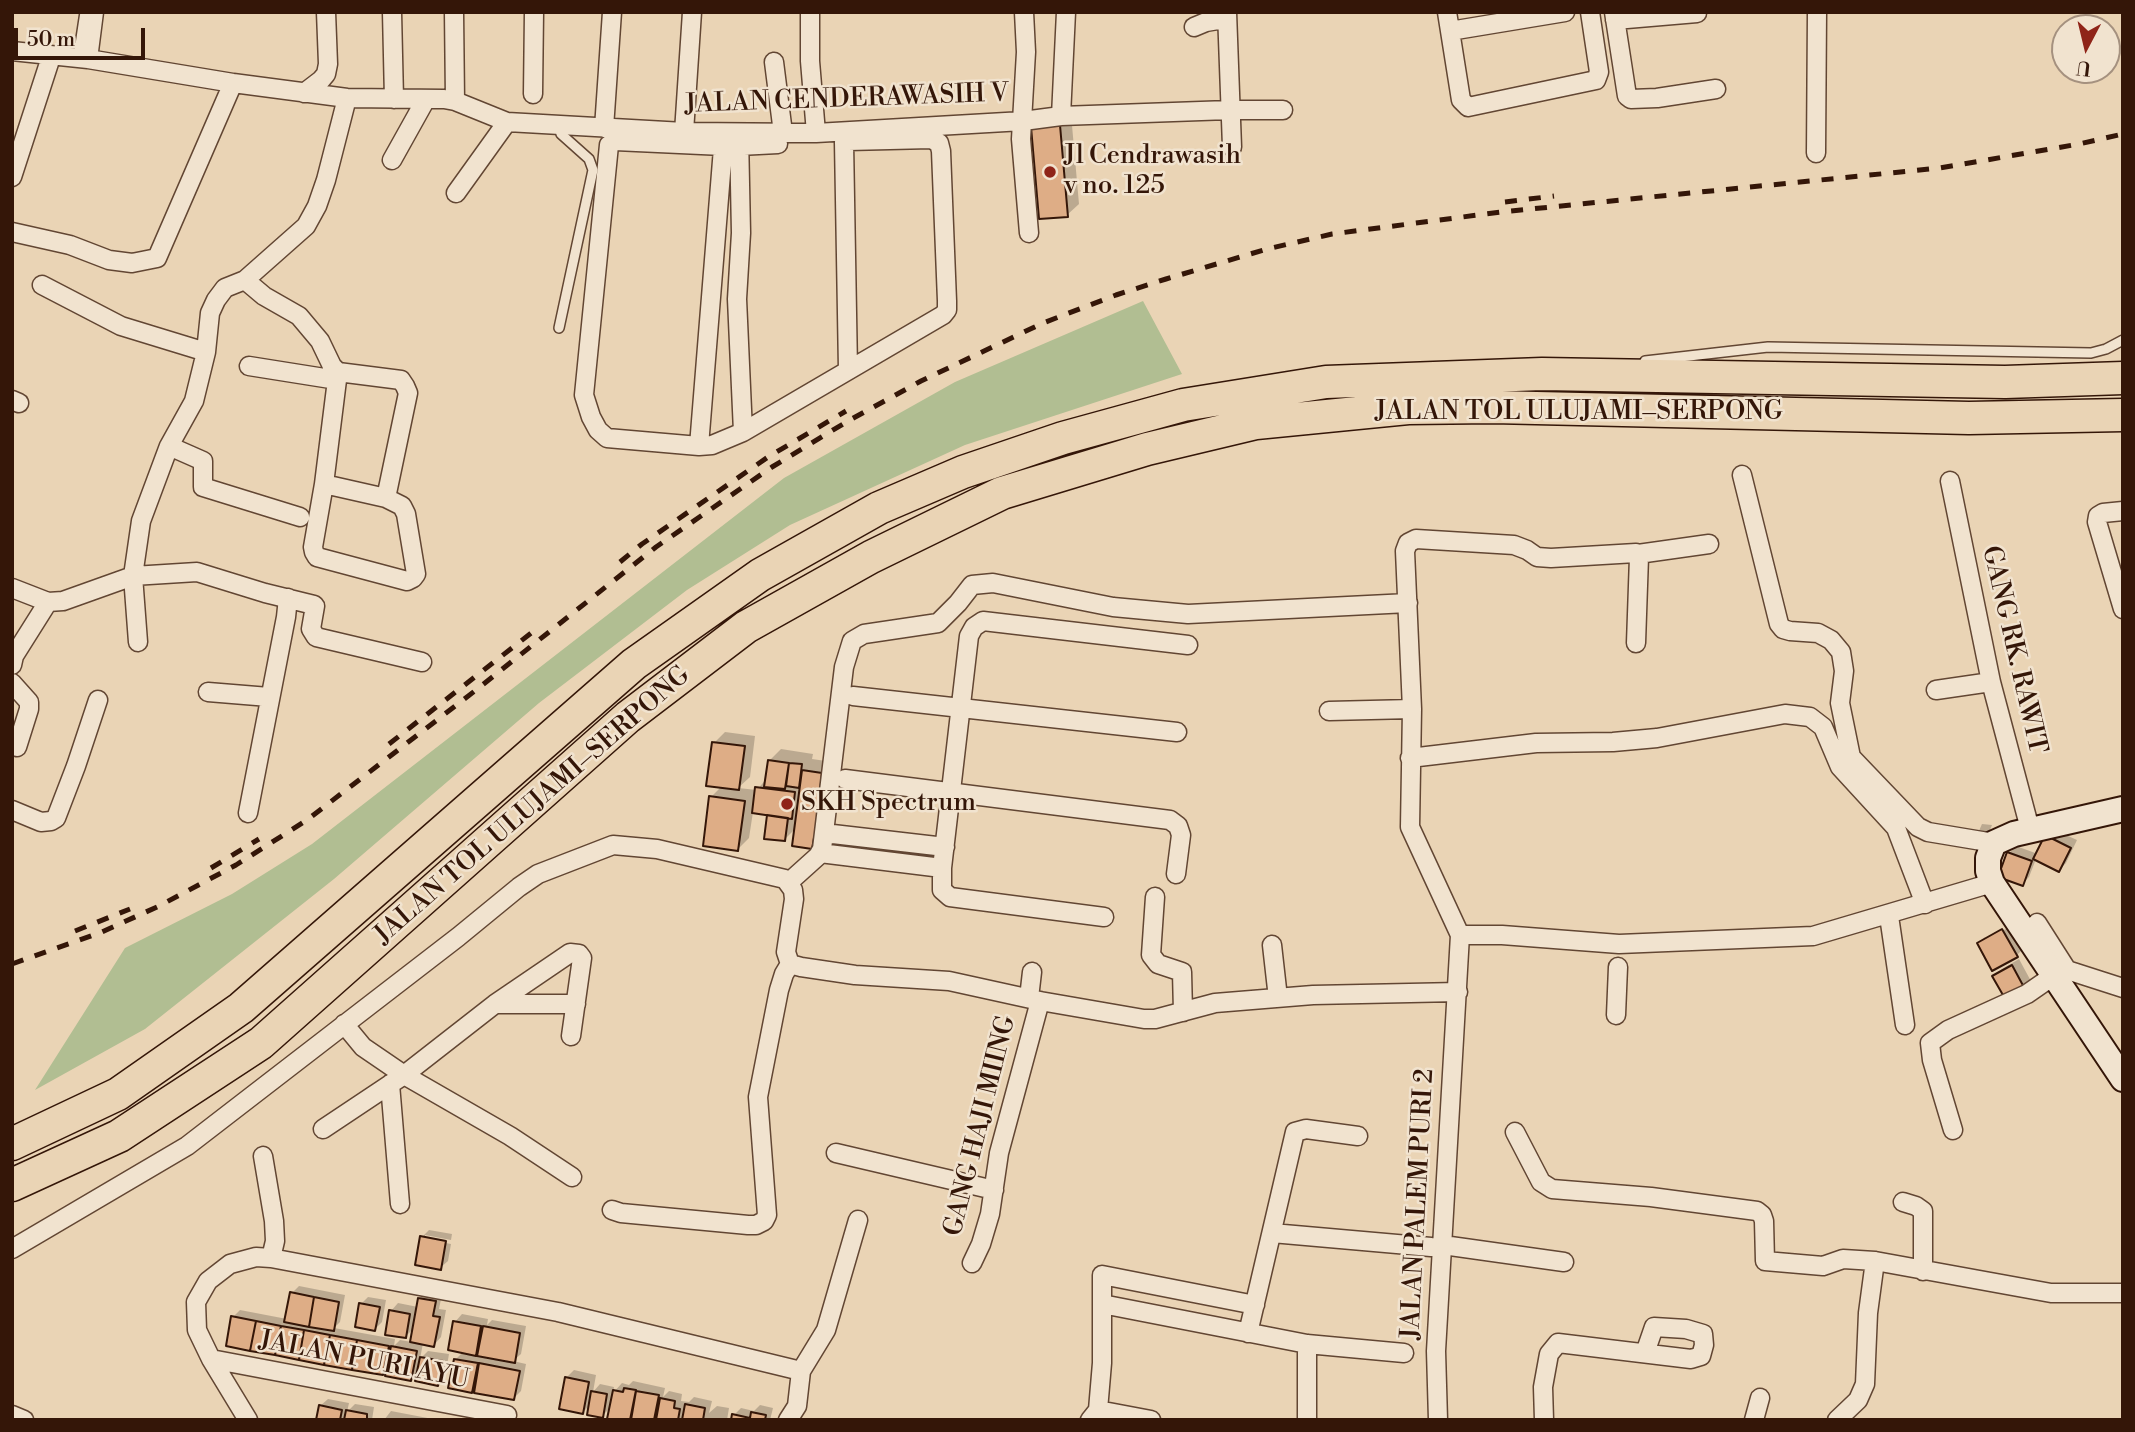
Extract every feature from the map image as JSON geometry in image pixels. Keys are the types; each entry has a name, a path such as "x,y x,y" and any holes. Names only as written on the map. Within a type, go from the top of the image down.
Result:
{"highway":[{"name":"JALAN TOL ULUJAMI–SERPONG","path":"12,1144 118,1094 241,1008 634,664 760,575 879,508 963,472 1063,438 1183,405 1326,382 1542,374 2005,382 2123,378"},
{"name":"JALAN TOL ULUJAMI–SERPONG","path":"12,1185 119,1136 261,1043 628,718 746,627 871,556 1002,493 1147,449 1256,423 1408,408 1493,407 1969,418 2123,415"}],"street":[{"path":"83,59 94,12"},
{"path":"304,93 326,74 326,12"},
{"path":"392,12 394,99"},
{"path":"454,12 455,101"},
{"path":"533,94 534,12"},
{"path":"604,128 612,12"},
{"path":"684,132 692,12"},
{"path":"810,12 810,61 816,133"},
{"path":"1024,12 1027,52 1021,139 1029,233"},
{"path":"1061,116 1066,12"},
{"path":"1447,12 1461,100 1466,107 1596,80 1599,72 1590,12"},
{"path":"1450,31 1565,12"},
{"path":"1816,153 1817,12"},
{"path":"1697,13 1614,16 1627,96 1631,99 1657,99 1716,89"},
{"path":"1194,27 1226,17 1232,147"},
{"name":"JALAN CENDERAWASIH V","path":"12,51 348,98 455,101 507,122 684,132 731,139 1023,121 1061,116 1283,110"},
{"path":"12,177 51,57"},
{"path":"774,62 783,134"},
{"path":"12,232 70,245 109,260 132,263 157,258 233,83"},
{"path":"138,642 133,576 141,521 169,446 194,401 206,352 210,313 225,288 245,280 306,226 317,206 348,98"},
{"path":"392,160 426,99"},
{"path":"456,192 507,122"},
{"path":"699,446 719,201 731,139"},
{"path":"731,139 741,233 737,299 743,432"},
{"path":"731,139 844,142 931,139 939,143 947,310 935,321 743,432 712,445 607,438 598,430 584,395 609,145 615,141 731,139"},
{"path":"844,142 848,370"},
{"path":"719,201 739,201"},
{"path":"245,280 264,296 299,316 320,341 337,376 324,484 313,547 317,557 407,580 416,574 406,514 402,506 386,498 324,484"},
{"path":"42,285 121,326 206,352"},
{"path":"710,297 737,299"},
{"path":"248,366 401,380 408,393 386,498"},
{"path":"169,446 203,461 203,487 300,517"},
{"path":"1742,475 1779,624 1790,631 1818,633 1831,640 1840,652 1844,671 1840,704 1851,757 1918,827 1928,832 1994,843 2030,829 2123,809"},
{"name":"GANG RK. RAWIT","path":"1950,481 1991,682 2030,829"},
{"path":"2122,603 2097,522 2098,516 2103,513 2123,511"},
{"path":"1709,544 1638,554 1633,552 1551,558 1537,557 1514,545 1416,538 1408,543 1405,551 1412,709 1410,827 1461,935 1502,935 1618,954 1813,936 1889,916 1992,883"},
{"path":"1636,643 1638,554"},
{"path":"12,588 48,602 62,601 133,576 197,572 315,606 311,629 316,637 422,662"},
{"path":"789,883 820,853 844,667 852,641 864,634 939,623 972,585 993,583 1113,607 1188,614 1408,603"},
{"path":"248,813 288,598"},
{"path":"12,665 14,656 48,602"},
{"path":"1104,917 950,897 942,890 942,868 969,636 975,627 984,621 1188,645"},
{"path":"1936,690 1991,682"},
{"path":"12,683 29,702 18,747"},
{"path":"208,692 269,697"},
{"path":"853,696 1177,732"},
{"path":"12,810 41,822 56,818 98,700"},
{"path":"1329,711 1412,709"},
{"path":"1410,758 1536,743 1613,742 1657,737 1785,714 1810,717 1823,727 1840,766 1896,828 1925,904"},
{"path":"845,779 1170,820 1178,826 1181,835 1176,874"},
{"path":"824,833 945,847"},
{"path":"1994,843 1988,858 1992,883 2123,1079"},
{"path":"12,1249 187,1146 538,874 613,845 657,849 773,875 789,883 794,899 786,952 790,964 779,990 758,1097 766,1215 762,1223 748,1226 612,1210"},
{"path":"820,853 942,868"},
{"path":"1154,897 1151,955 1158,964 1182,972 1183,1012"},
{"path":"1889,916 1905,1025"},
{"path":"2037,923 2067,970 2123,988"},
{"name":"JALAN PALEM PURI 2","path":"1438,1420 1437,1246 1461,935"},
{"path":"1272,945 1278,998"},
{"path":"323,1129 397,1079 495,1004 570,953 579,954 582,958 571,1036"},
{"path":"1616,1015 1618,954"},
{"path":"790,964 855,975 949,981 1035,1000 1155,1019 1215,1003 1313,995 1458,992"},
{"name":"GANG HAJI MIING","path":"972,1263 981,1244 994,1190 999,1153 1035,1000 1032,972"},
{"path":"1953,1130 1932,1060 1930,1043 1948,1030 2020,998 2053,976"},
{"path":"495,1004 576,1004"},
{"path":"344,1024 363,1047 397,1079 510,1136 572,1177"},
{"path":"397,1079 400,1204"},
{"path":"1248,1333 1295,1132 1306,1129 1358,1136"},
{"path":"1515,1132 1541,1182 1552,1189 1651,1197 1757,1211 1764,1221 1765,1261 1823,1266 1843,1259 1875,1261 2050,1293 2123,1293"},
{"path":"836,1153 994,1190"},
{"path":"264,1156 274,1221 275,1241 271,1258"},
{"path":"1903,1202 1923,1211 1923,1271"},
{"path":"797,1415 801,1371 826,1330 858,1220"},
{"path":"1272,1233 1437,1246 1564,1262"},
{"path":"248,1420 211,1359 197,1330 196,1303 208,1281 230,1264 256,1257 558,1312 801,1371"},
{"path":"1837,1420 1858,1400 1865,1384 1868,1312 1875,1261"},
{"path":"1151,1420 1094,1415 1102,1363 1102,1275 1255,1305"},
{"path":"1102,1304 1307,1343 1404,1353"},
{"path":"1307,1343 1307,1420"},
{"path":"1544,1420 1543,1387 1549,1354 1558,1343 1645,1353"},
{"name":"JALAN PURI AYU","path":"211,1359 507,1415"},
{"path":"1754,1420 1760,1398"},
{"path":"12,1415 24,1420"}],"lane":[{"path":"83,59 85,12"},
{"path":"559,125 561,134 589,159 593,170 559,328"},
{"path":"1637,362 1768,347 2091,353 2123,340"},
{"path":"1542,374 1610,366"}],"green space":[{"path":"1143,301 1182,374 965,445 790,525 687,590 539,703 334,879 145,1029 35,1090 125,948 232,894 312,844 784,478 955,382"}],"building":[{"name":"Jl Cendrawasih v no. 125","path":"1060,125 1068,217 1039,219 1031,127"},
{"path":"712,742 745,746 739,790 706,786"},
{"path":"768,760 789,763 785,789 764,787"},
{"path":"789,763 802,764 799,788 786,786"},
{"path":"802,770 822,773 819,801 824,801 819,838 814,838 812,849 792,846"},
{"path":"755,787 795,792 792,819 752,813"},
{"path":"709,796 745,801 738,851 703,846"},
{"path":"767,815 788,818 785,841 764,839"},
{"path":"2045,835 2071,848 2059,872 2033,859"},
{"path":"2007,852 2032,861 2023,886 1998,877"},
{"path":"2002,929 2018,957 1992,971 1977,943"},
{"path":"2012,965 2026,991 2007,1002 1992,976"},
{"path":"420,1236 446,1241 441,1270 415,1265"},
{"path":"290,1292 314,1297 309,1327 284,1322"},
{"path":"314,1297 339,1302 334,1331 309,1327"},
{"path":"418,1298 436,1301 433,1316 440,1317 434,1347 410,1342"},
{"path":"359,1303 380,1307 375,1331 355,1327"},
{"path":"389,1310 410,1314 406,1338 385,1335"},
{"path":"231,1316 256,1321 250,1351 226,1346"},
{"path":"256,1321 281,1326 275,1355 250,1351"},
{"path":"453,1321 481,1326 476,1356 448,1350"},
{"path":"281,1326 304,1330 299,1360 275,1355"},
{"path":"483,1326 520,1333 515,1363 477,1356"},
{"path":"304,1330 330,1335 324,1365 299,1360"},
{"path":"330,1335 357,1340 352,1370 324,1365"},
{"path":"357,1340 389,1346 383,1375 352,1370"},
{"path":"391,1346 417,1351 411,1381 385,1376"},
{"path":"420,1357 443,1361 438,1386 415,1381"},
{"path":"454,1359 478,1363 472,1393 448,1388"},
{"path":"479,1363 520,1371 514,1400 474,1393"},
{"path":"565,1377 589,1382 583,1414 559,1409"},
{"path":"624,1388 636,1390 630,1420 607,1419 613,1390 623,1392"},
{"path":"591,1391 607,1394 603,1418 587,1415"},
{"path":"636,1391 659,1395 654,1420 631,1420"},
{"path":"660,1398 675,1401 674,1408 680,1409 678,1420 656,1420"},
{"path":"685,1404 705,1408 703,1420 682,1420"},
{"path":"319,1405 342,1410 340,1420 316,1420"},
{"path":"346,1410 367,1414 367,1420 344,1420"},
{"path":"751,1412 766,1415 765,1420 731,1420 732,1414 750,1418"}],"railway":[{"path":"12,964 102,932 159,906 236,865 307,820 656,547 772,467 921,381 1043,323 1166,279 1267,249 1332,234 1501,212 1940,168 2123,134"},
{"path":"1505,202 1554,196"},
{"path":"620,562 768,457 846,411"},
{"path":"389,744 535,630"},
{"path":"211,868 259,839"},
{"path":"75,931 130,909"}],"place":[{"name":"Jl Cendrawasih v no. 125","path":"1050,172"},
{"name":"SKH Spectrum","path":"787,804"}]}
